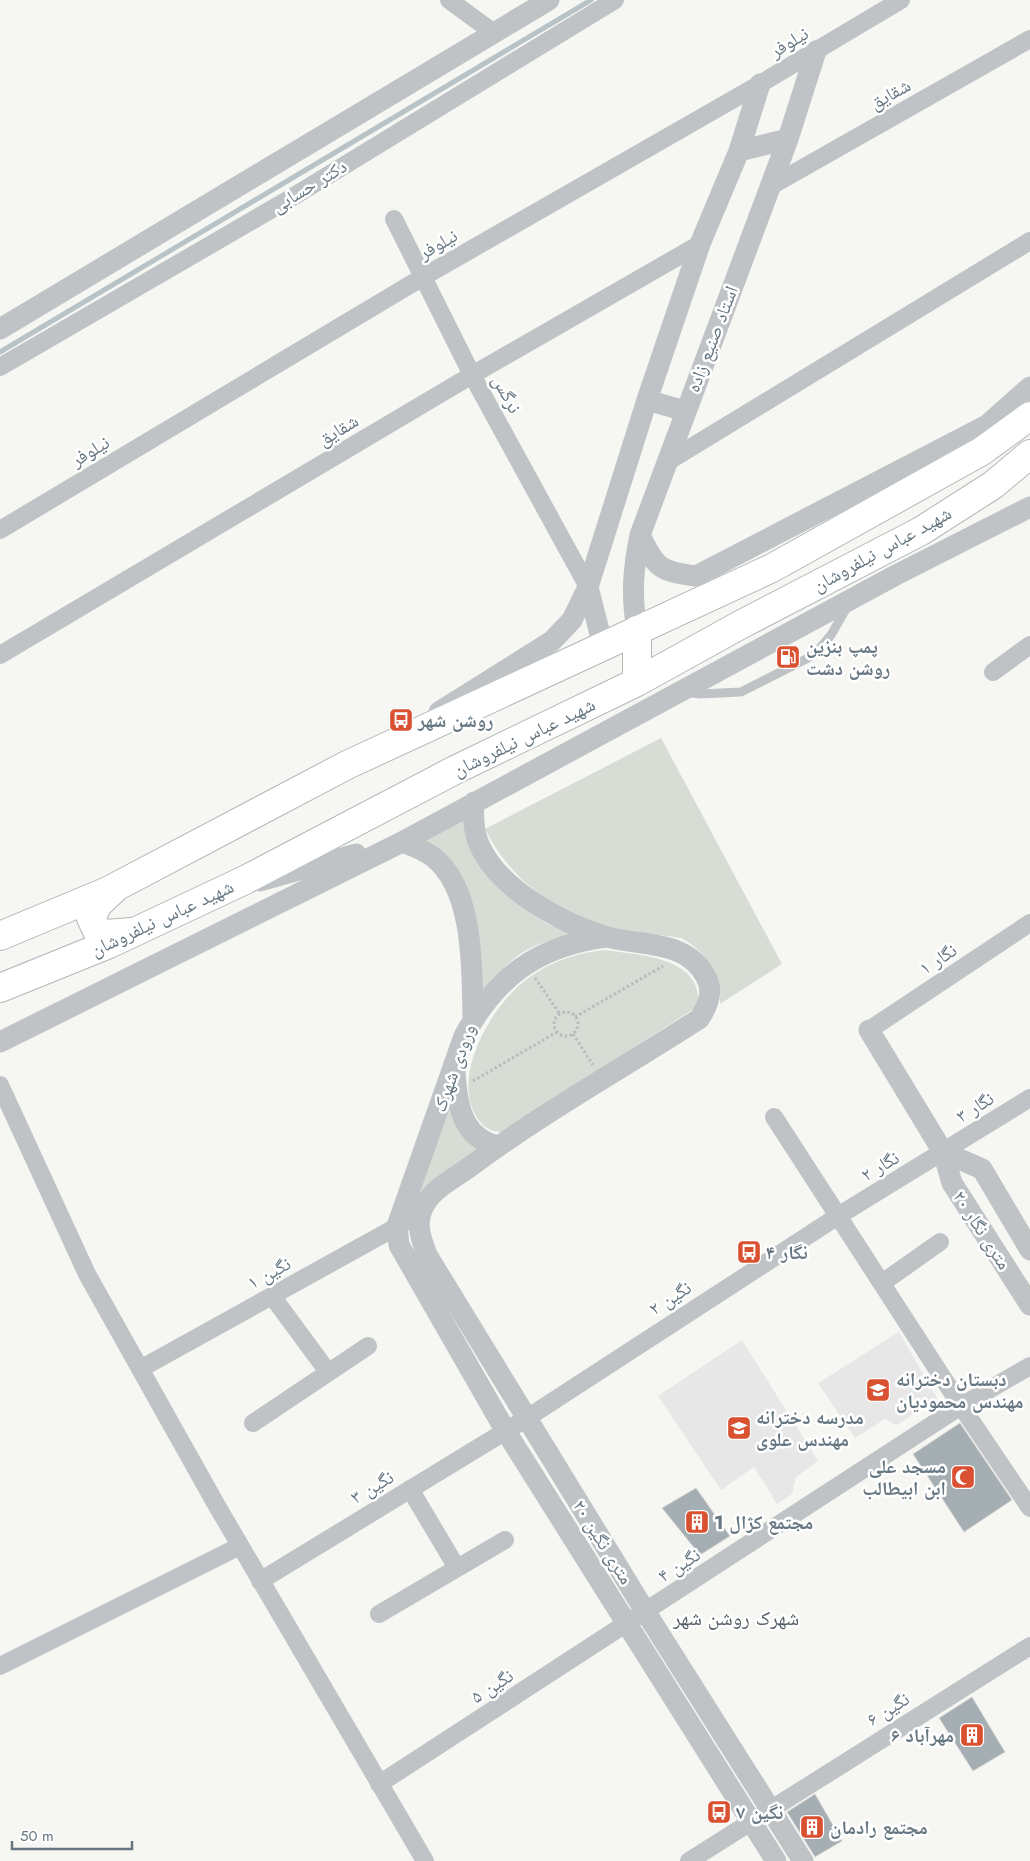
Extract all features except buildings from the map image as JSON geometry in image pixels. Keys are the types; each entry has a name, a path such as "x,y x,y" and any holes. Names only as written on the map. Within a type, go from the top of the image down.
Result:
{"main road":[{"name":"شهید عباس نیلفروشان","path":"0,936 121,883 347,765 772,568 786,544 982,451 1030,416"},
{"name":"شهید عباس نیلفروشان","path":"0,988 136,932 219,892 455,770 637,682 858,581 921,532 993,484 1030,454"},
{"path":"637,630 637,682"},
{"path":"603,646 637,682"},
{"path":"121,883 98,904 91,918 97,931 105,934 136,932"}],"street":[{"path":"449,0 494,33"},
{"name":"دکتر حسابی","path":"0,328 549,0"},
{"name":"دکتر حسابی","path":"0,367 290,198 615,0"},
{"name":"نیلوفر","path":"0,530 423,277 816,52 901,0"},
{"name":"شقایق","path":"771,186 1030,39"},
{"name":"استاد صنیع زاده","path":"637,630 632,601 635,558 640,535 771,186 816,52"},
{"path":"430,727 440,709 492,680 552,641 572,620 588,587 646,400 700,244 740,151 760,84"},
{"path":"740,151 788,139"},
{"name":"نرگس","path":"394,219 472,375 588,587"},
{"path":"667,462 1030,241"},
{"name":"شقایق","path":"0,655 472,375 700,244"},
{"path":"640,535 650,556 670,573 696,576 786,544 988,425 1030,387"},
{"path":"646,400 685,411"},
{"path":"0,1042 402,842 474,802 684,692 858,581 896,575 1030,507"},
{"path":"1010,518 1030,526"},
{"path":"858,581 896,575"},
{"path":"588,587 603,646"},
{"path":"993,672 1030,645"},
{"path":"419,1216 426,1202 443,1186 498,1146 699,1019 710,995 709,983 702,968 683,954 653,944 606,937 572,923 534,903 500,873 478,844 473,817 474,802"},
{"path":"219,892 402,842"},
{"name":"ورودی شهرک","path":"397,1226 464,1036 473,1020 469,950 461,899 446,870 434,857 402,842"},
{"name":"نگار ۱","path":"869,1030 1030,923"},
{"path":"473,1020 502,984 525,964 564,945 606,937"},
{"name":"۲۰ متری نگار","path":"869,1030 943,1152 952,1183 1030,1305"},
{"path":"454,1067 456,1091 467,1126 475,1137 484,1143 498,1146"},
{"path":"0,1085 86,1274 240,1546 425,1861"},
{"name":"نگار ۳","path":"943,1152 1030,1098"},
{"path":"774,1117 961,1406 1030,1508"},
{"name":"۲۰ متری نگار","path":"943,1152 982,1169 1030,1250"},
{"name":"نگار ۲","path":"838,1216 943,1152"},
{"name":"نگین ۱","path":"140,1369 397,1226 419,1216"},
{"name":"۲۰ متری نگین","path":"419,1216 419,1233 427,1255 646,1611 803,1861"},
{"name":"نگین ۲","path":"505,1430 527,1418 838,1216"},
{"name":"۲۰ متری نگین","path":"397,1226 399,1245 505,1430 776,1861"},
{"path":"882,1284 940,1242"},
{"path":"272,1296 328,1372"},
{"path":"253,1422 368,1346"},
{"path":"961,1406 1030,1366"},
{"name":"نگین ۴","path":"627,1624 961,1406"},
{"name":"نگین ۳","path":"260,1580 505,1430"},
{"path":"410,1489 457,1568"},
{"path":"379,1614 506,1540"},
{"path":"0,1666 240,1546"},
{"name":"نگین ۵","path":"379,1784 627,1624"},
{"name":"نگین ۶","path":"751,1821 1030,1646"},
{"path":"689,1861 751,1821"}],"lane":[{"path":"684,692 700,694 741,692 814,655 830,635 858,581"}],"path":[{"path":"575,1017 683,954"},
{"path":"525,964 560,1014"},
{"path":"568,1013 575,1017 578,1024 573,1034 566,1036 557,1032 555,1020 560,1014 568,1013"},
{"path":"456,1091 557,1032"},
{"path":"573,1034 603,1080"}],"shaded area":[{"path":"661,738 782,964 720,1004 720,993 715,974 705,957 690,943 681,938 599,925 556,906 541,896 515,872 493,844 485,829"},
{"path":"464,814 510,897 544,922 574,934 543,943 520,954 501,971 481,997 481,963 421,839"},
{"path":"604,950 651,957 680,968 691,977 697,990 698,1006 503,1132 487,1128 476,1116 470,1100 469,1082 478,1045 498,1010 509,995 540,970 570,957"},
{"path":"452,1101 482,1150 417,1193"},
{"name":"دبستان دخترانه مهندس محمودیان","path":"899,1332 937,1398 897,1425 885,1419 855,1438 818,1383"},
{"name":"مدرسه دخترانه مهندس علوی","path":"742,1340 818,1461 796,1477 792,1494 777,1504 754,1467 721,1490 658,1396"}],"waterway":[{"path":"0,352 591,0"}],"place":[{"name":"پمپ بنزین روشن دشت","path":"788,657"},
{"name":"روشن شهر","path":"401,720"},
{"name":"نگار ۴","path":"749,1252"},
{"name":"دبستان دخترانه مهندس محمودیان","path":"878,1390"},
{"name":"مدرسه دخترانه مهندس علوی","path":"739,1428"},
{"name":"مسجد علی ابن ابیطالب","path":"963,1477"},
{"name":"مجتمع کژال 1","path":"697,1522"},
{"name":"مهرآباد ۶","path":"972,1735"},
{"name":"نگین ۷","path":"719,1812"},
{"name":"مجتمع رادمان","path":"812,1827"}],"district":[{"name":"شهرک روشن شهر","path":"736,1618"}]}
